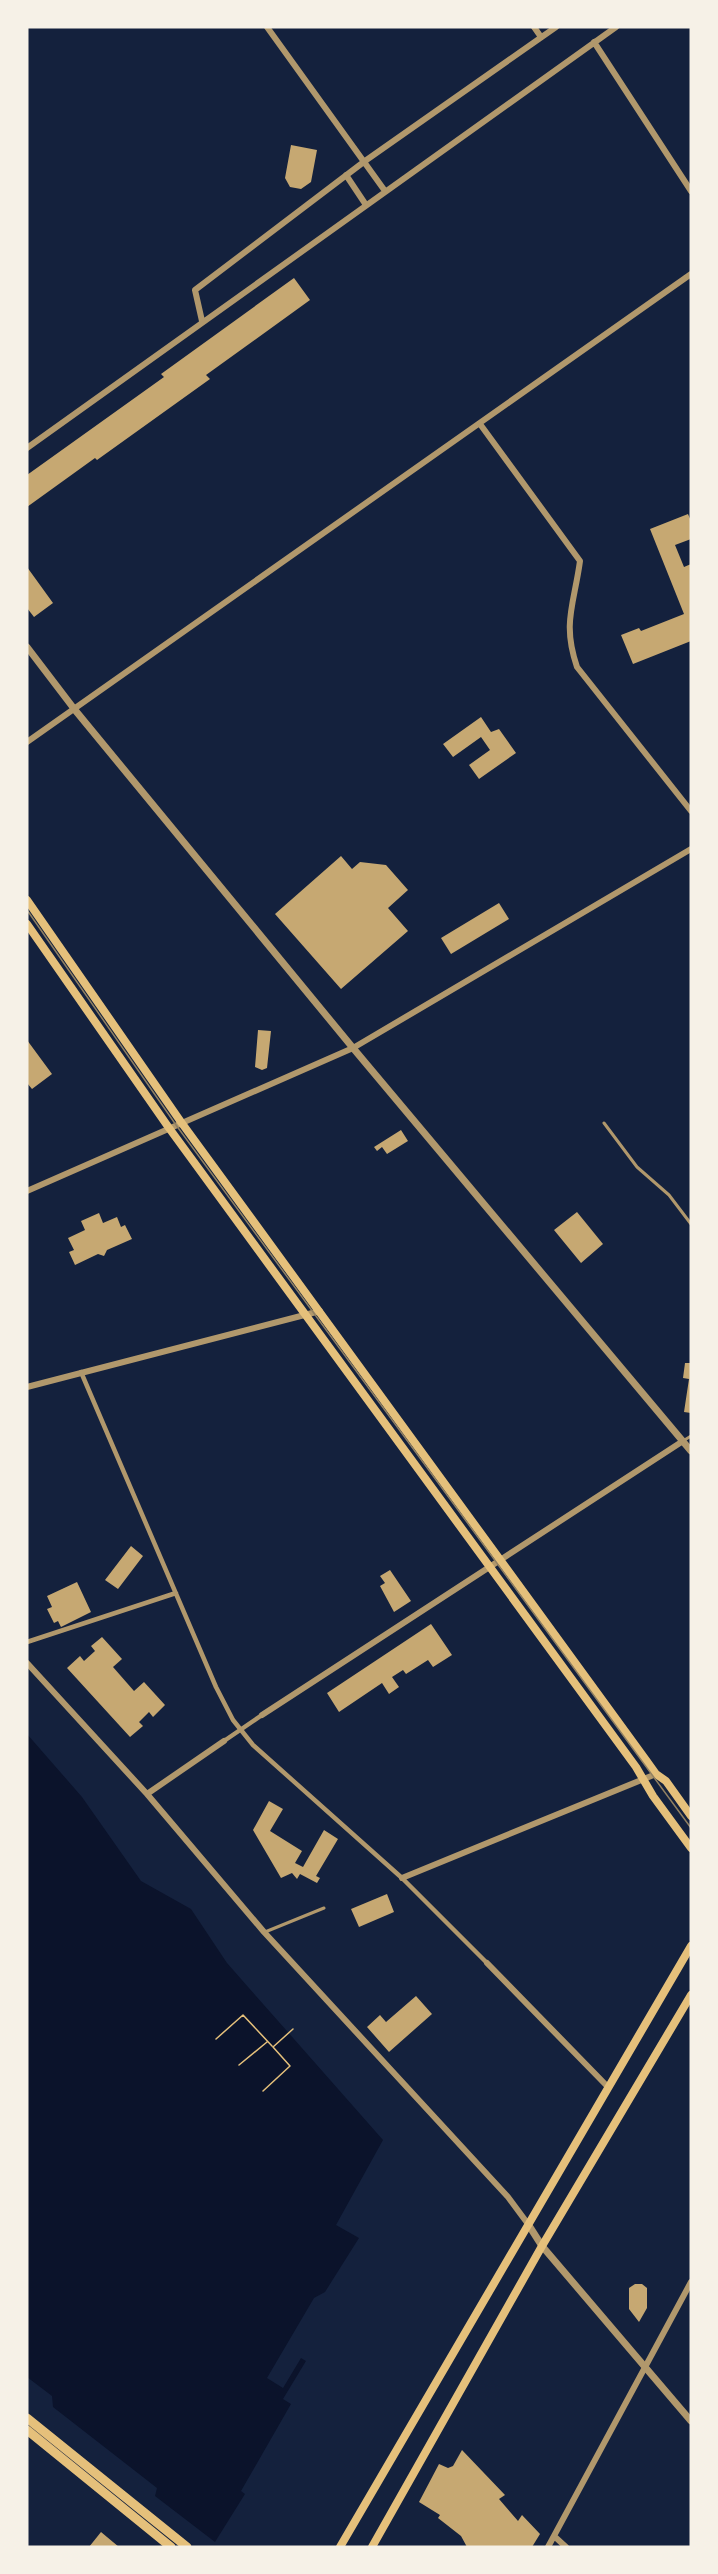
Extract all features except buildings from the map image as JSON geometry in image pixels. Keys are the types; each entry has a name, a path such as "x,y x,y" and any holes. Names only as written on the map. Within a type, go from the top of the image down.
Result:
{"main road":[{"path":"27,900 181,1122 656,1774 666,1781 691,1815"},
{"path":"27,924 169,1128 644,1778 653,1796 691,1848"},
{"path":"340,2547 607,2086 691,1946"},
{"path":"372,2547 542,2246 691,1995"},
{"path":"27,2418 187,2547"},
{"path":"27,2430 171,2547"}],"street":[{"path":"267,27 385,191"},
{"path":"534,27 541,37"},
{"path":"202,321 195,290 365,161 556,27"},
{"path":"27,448 616,27"},
{"path":"594,42 691,191"},
{"path":"346,175 366,205"},
{"path":"27,742 691,274"},
{"path":"480,424 580,561 568,626 570,647 577,667 691,811"},
{"path":"27,647 75,710 353,1048 691,1451"},
{"path":"27,1191 353,1048 691,849"},
{"path":"27,1387 320,1311"},
{"path":"81,1372 216,1687 239,1731 402,1878 590,2065 607,2086"},
{"path":"147,1794 262,1715 683,1441"},
{"path":"27,1642 176,1593"},
{"path":"27,1663 147,1794 264,1932 508,2197 542,2246 691,2421"},
{"path":"402,1878 656,1774"},
{"path":"548,2547 691,2282"},
{"path":"554,2536 566,2547"}],"lane":[{"path":"604,1123 637,1167 669,1195 691,1224"},
{"path":"683,1441 691,1436"},
{"path":"264,1932 324,1908"}],"path":[{"path":"216,2039 243,2015 273,2047 290,2066 263,2091"},
{"path":"273,2047 293,2029"},
{"path":"239,2065 268,2042"}],"water":[{"path":"27,1734 82,1797 141,1881 191,1909 227,1963 383,2140 336,2225 359,2238 325,2292 314,2298 267,2378 283,2388 301,2358 306,2361 283,2399 291,2404 241,2491 245,2494 215,2542 155,2496 157,2488 53,2407 52,2396 27,2377"}],"tram line":[{"path":"27,910 176,1125 691,1828"}]}
